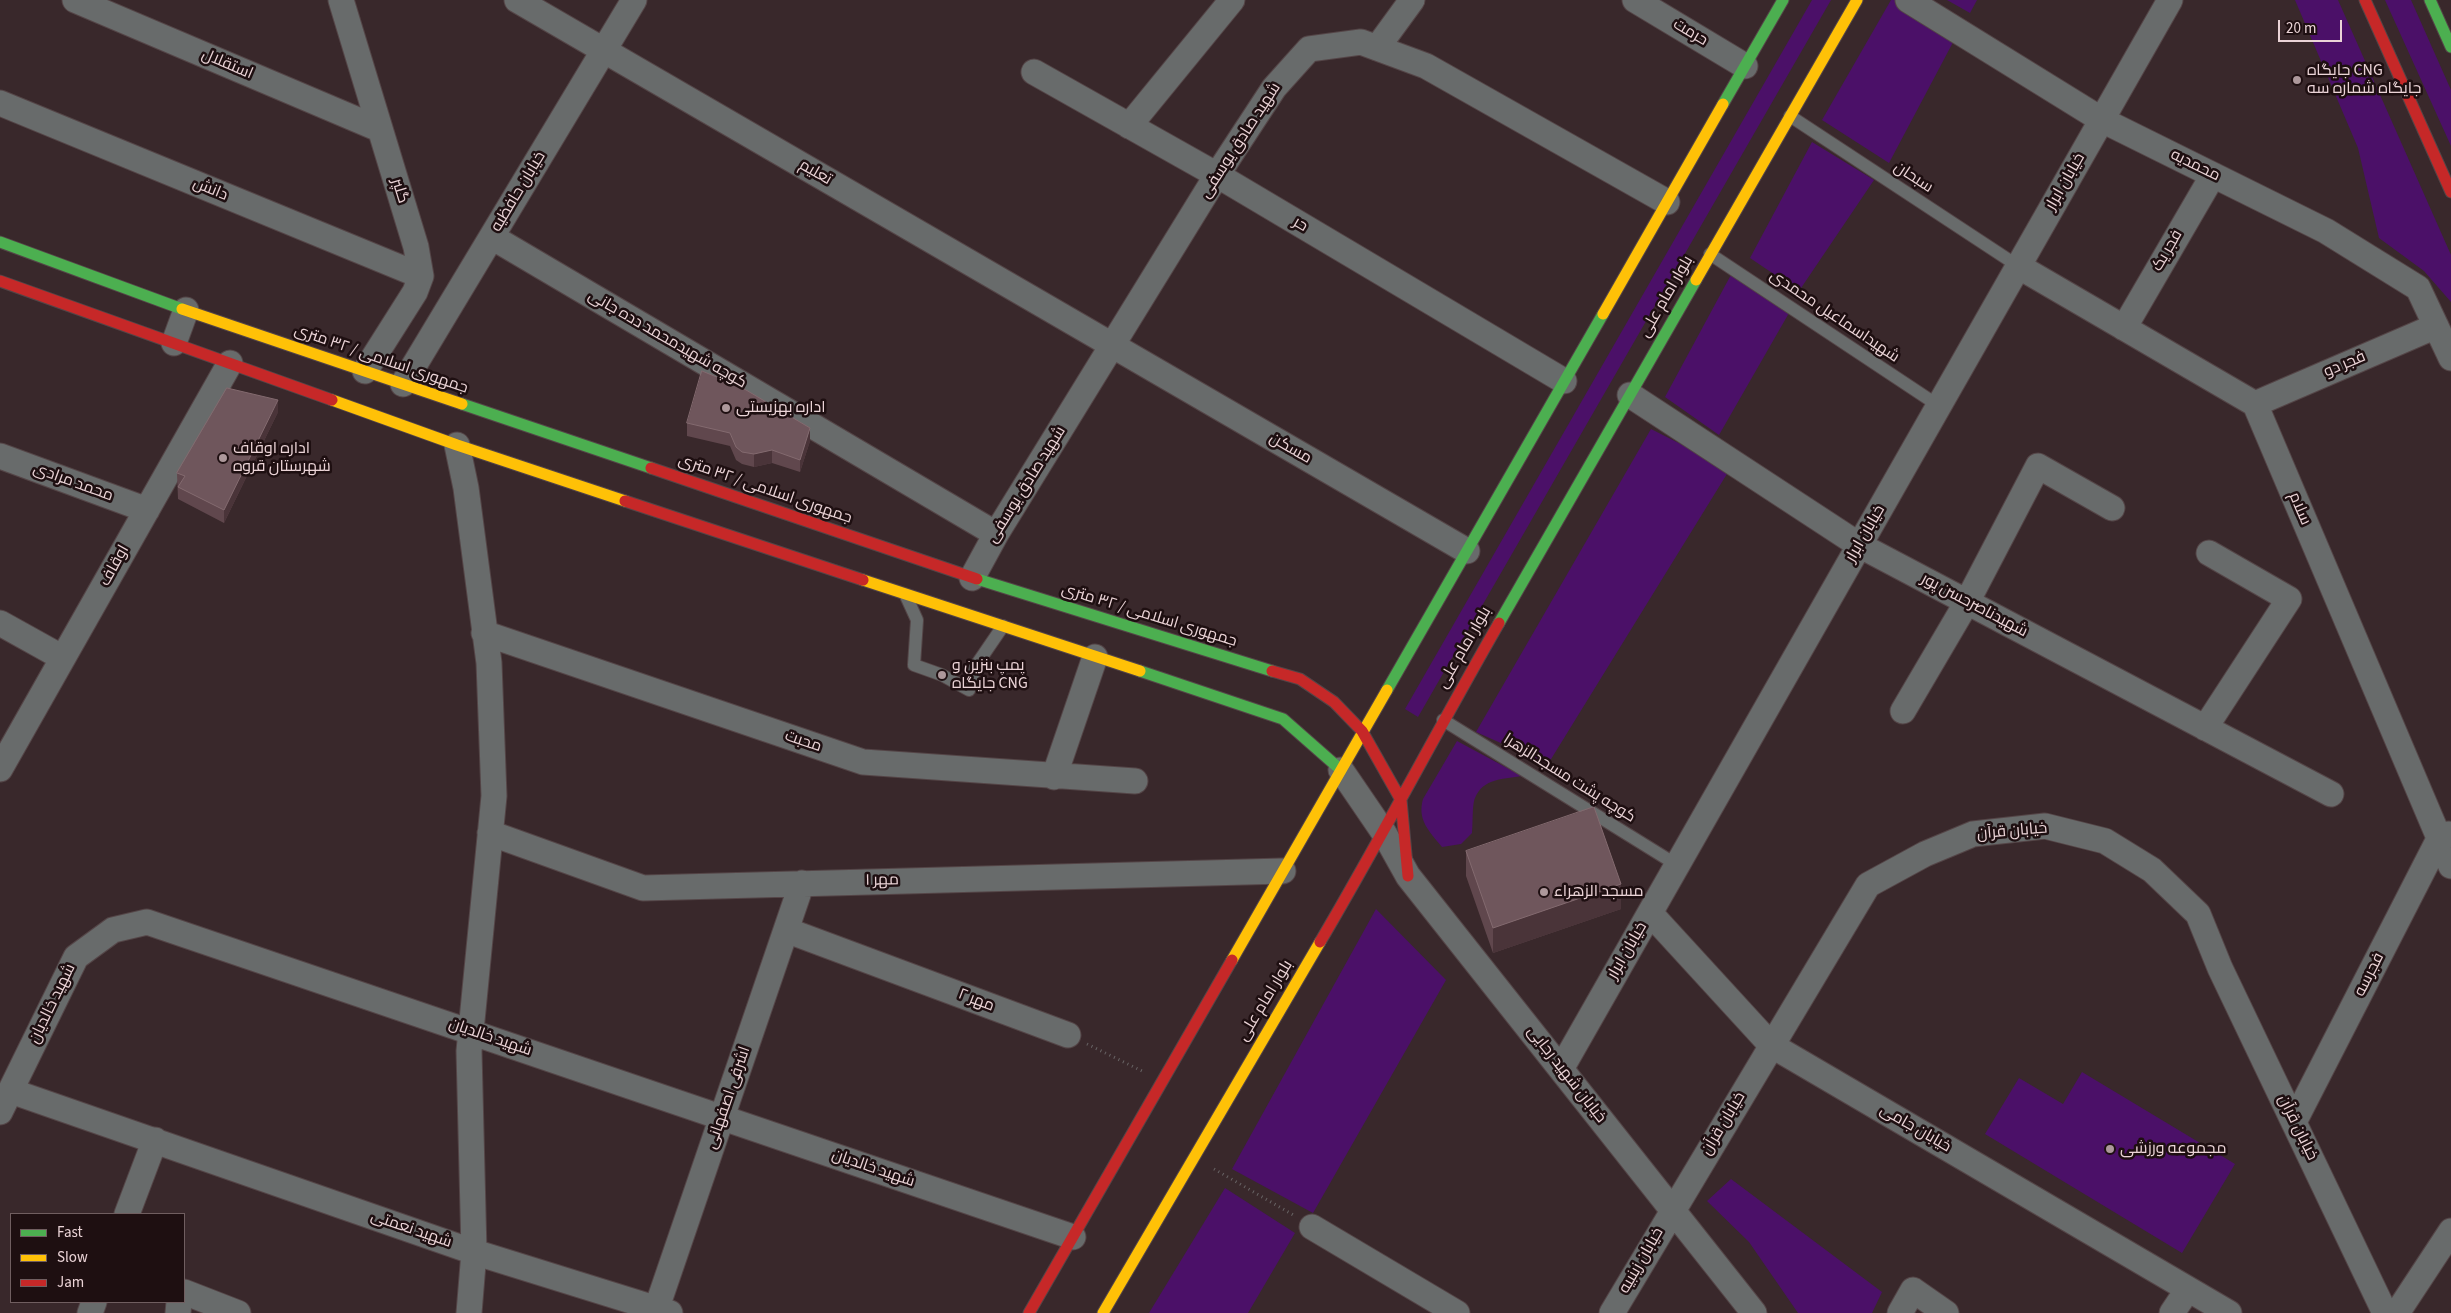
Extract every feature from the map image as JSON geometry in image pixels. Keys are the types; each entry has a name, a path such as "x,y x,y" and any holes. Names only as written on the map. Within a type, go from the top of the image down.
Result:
{"main road":[{"path":"1029,1313 1783,0"},
{"name":"بلوار امام علی","path":"1102,1313 1384,833 1443,720 1856,0"},
{"path":"2365,0 2451,192"},
{"path":"2430,0 2451,47"},
{"name":"جمهوری اسلامی / ۳۲ متری","path":"0,242 186,310 972,578 1300,680 1334,702 1362,731 1401,800 1408,876"},
{"path":"0,281 457,445 1283,719 1342,770"}],"street":[{"name":"استقلال","path":"75,0 379,129"},
{"name":"گلپر","path":"341,0 416,247 421,276"},
{"name":"تعلیم","path":"517,0 1114,346"},
{"name":"خیابان حافظیه","path":"404,384 634,0"},
{"path":"1129,126 1232,0"},
{"path":"1377,48 1412,0"},
{"name":"حرمت","path":"1635,0 1745,66"},
{"name":"محمدیه","path":"1908,0 2102,120 2326,231 2418,288 2451,358"},
{"name":"خیابان ابرار","path":"1561,1069 2170,0"},
{"name":"شهید صادق یوسفی","path":"972,578 996,534 1114,346 1217,175 1274,88 1309,49 1361,42 1426,66 1667,202"},
{"name":"حر","path":"1034,72 1217,175 1564,381"},
{"name":"دانش","path":"0,103 421,276"},
{"name":"فجر یک","path":"2124,328 2213,175"},
{"name":"کوچه شهیدمحمد دده جانی","path":"492,237 996,534"},
{"path":"2018,266 2255,404"},
{"path":"365,371 415,292 421,276"},
{"path":"174,343 186,310"},
{"name":"فجر دو","path":"2255,404 2436,326"},
{"name":"مسکن","path":"1114,346 1467,551"},
{"name":"اوقاف","path":"3,756 63,658 230,363"},
{"name":"شهیدناصرحسن پور","path":"1630,394 1859,545 2331,794"},
{"name":"سلام","path":"2255,404 2445,836 2451,866"},
{"path":"457,445 466,488 489,663 494,787 469,1051 474,1252 470,1313"},
{"name":"محمد مرادی","path":"0,456 146,510"},
{"path":"1903,711 1967,602 2038,466 2112,508"},
{"path":"2204,728 2289,599 2209,553"},
{"path":"0,623 63,658"},
{"name":"محبت","path":"484,633 863,762 1054,777 1135,781"},
{"path":"1054,777 1096,657"},
{"name":"خیابان شهید رجایی","path":"1342,770 1384,833 1408,876 1754,1313"},
{"name":"خیابان قرآن","path":"1672,1209 1868,885 1924,854 1973,834 2045,826 2105,841 2152,870 2198,914 2220,968 2385,1313"},
{"name":"مهر ۱","path":"490,833 643,888 1283,871"},
{"name":"فجرسه","path":"2294,1122 2445,836"},
{"name":"اشرفی اصفهانی","path":"661,1312 722,1117 802,883"},
{"name":"خیابان جامی","path":"1650,912 1771,1044 2230,1313"},
{"name":"شهید خالدیان","path":"5,1101 76,956 113,930 147,922 1073,1237"},
{"name":"مهر ۲","path":"786,930 1068,1035"},
{"name":"شهید نعمتی","path":"5,1101 155,1140 474,1252 661,1312"},
{"path":"127,1213 155,1140"},
{"name":"خیابان زینبیه","path":"1612,1313 1672,1209"},
{"path":"1312,1227 1457,1313"},
{"path":"2397,1313 2451,1232"},
{"path":"2172,1313 2188,1289"},
{"path":"1900,1313 1913,1290 1946,1313"},
{"path":"185,1292 238,1313"}],"lane":[{"name":"سبحان","path":"1790,116 2018,266"},
{"name":"شهیداسماعیل محمدی","path":"1710,254 1939,406"},
{"path":"905,594 917,620 914,665 942,675 969,690 976,667 1002,626"},
{"name":"کوچه پشت مسجدالزهرا","path":"1443,720 1677,865"}],"path":[{"path":"1068,1035 1162,1081"},
{"path":"1193,1156 1312,1227"}],"shaded area":[{"path":"1812,0 1831,0 1418,717 1405,709"},
{"path":"1891,0 1901,0 1959,31 1889,163 1822,120"},
{"path":"1947,0 1977,0 1970,13"},
{"path":"2295,0 2338,0 2451,255 2451,302 2424,271 2379,238 2358,148"},
{"path":"2385,0 2411,0 2451,90 2451,146"},
{"path":"1812,142 1874,180 1799,291 1750,258"},
{"path":"1732,273 1789,313 1719,435 1665,397"},
{"path":"1651,429 1730,469 1548,764 1476,732"},
{"path":"1457,741 1522,776 1501,779 1483,787 1474,801 1472,833 1461,844 1442,847 1425,825 1422,806 1423,799"},
{"path":"1376,909 1446,980 1313,1213 1232,1169"},
{"name":"مجموعه ورزشی","path":"2082,1072 2235,1164 2182,1253 1985,1134 2019,1078 2063,1104"},
{"path":"1731,1179 1882,1292 1872,1313 1798,1313 1749,1242 1707,1201"},
{"path":"1225,1188 1295,1233 1248,1313 1149,1313"}],"building":[{"name":"اداره بهزیستی","path":"702,371 741,387 810,428 800,460 772,450 754,454 742,452 736,447 730,433 687,423"},
{"name":"اداره اوقاف شهرستان قروه","path":"227,388 278,400 224,510 178,487 185,476 177,473"},
{"name":"مسجد الزهراء","path":"1594,807 1621,884 1493,928 1466,851"}],"traffic: fast":[{"path":"1723,104 1783,0"},
{"path":"2430,0 2451,47"},
{"path":"0,242 182,309"},
{"path":"1499,623 1696,280"},
{"path":"1387,690 1603,314"},
{"path":"462,404 651,468"},
{"path":"977,579 1272,671"},
{"path":"1140,671 1283,719 1341,770"}],"traffic: slow":[{"path":"1696,280 1857,0"},
{"path":"1603,314 1723,104"},
{"path":"182,309 462,404"},
{"path":"332,400 457,445 625,501"},
{"path":"863,580 1140,671"},
{"path":"1232,960 1387,690"},
{"path":"1103,1313 1320,942"}],"traffic: jam":[{"path":"2365,0 2451,192"},
{"path":"0,281 332,400"},
{"path":"651,468 977,579"},
{"path":"625,501 863,580"},
{"path":"1320,942 1499,623"},
{"path":"1272,671 1300,679 1334,702 1362,731 1401,800 1408,876"},
{"path":"1029,1313 1232,960"}],"place":[{"name":"جایگاه CNG جایگاه شماره سه","path":"2297,80"},
{"name":"اداره بهزیستی","path":"726,408"},
{"name":"اداره اوقاف شهرستان قروه","path":"223,458"},
{"name":"پمپ بنزین و جایگاه CNG","path":"942,675"},
{"name":"مسجد الزهراء","path":"1544,892"},
{"name":"مجموعه ورزشی","path":"2110,1149"}]}
